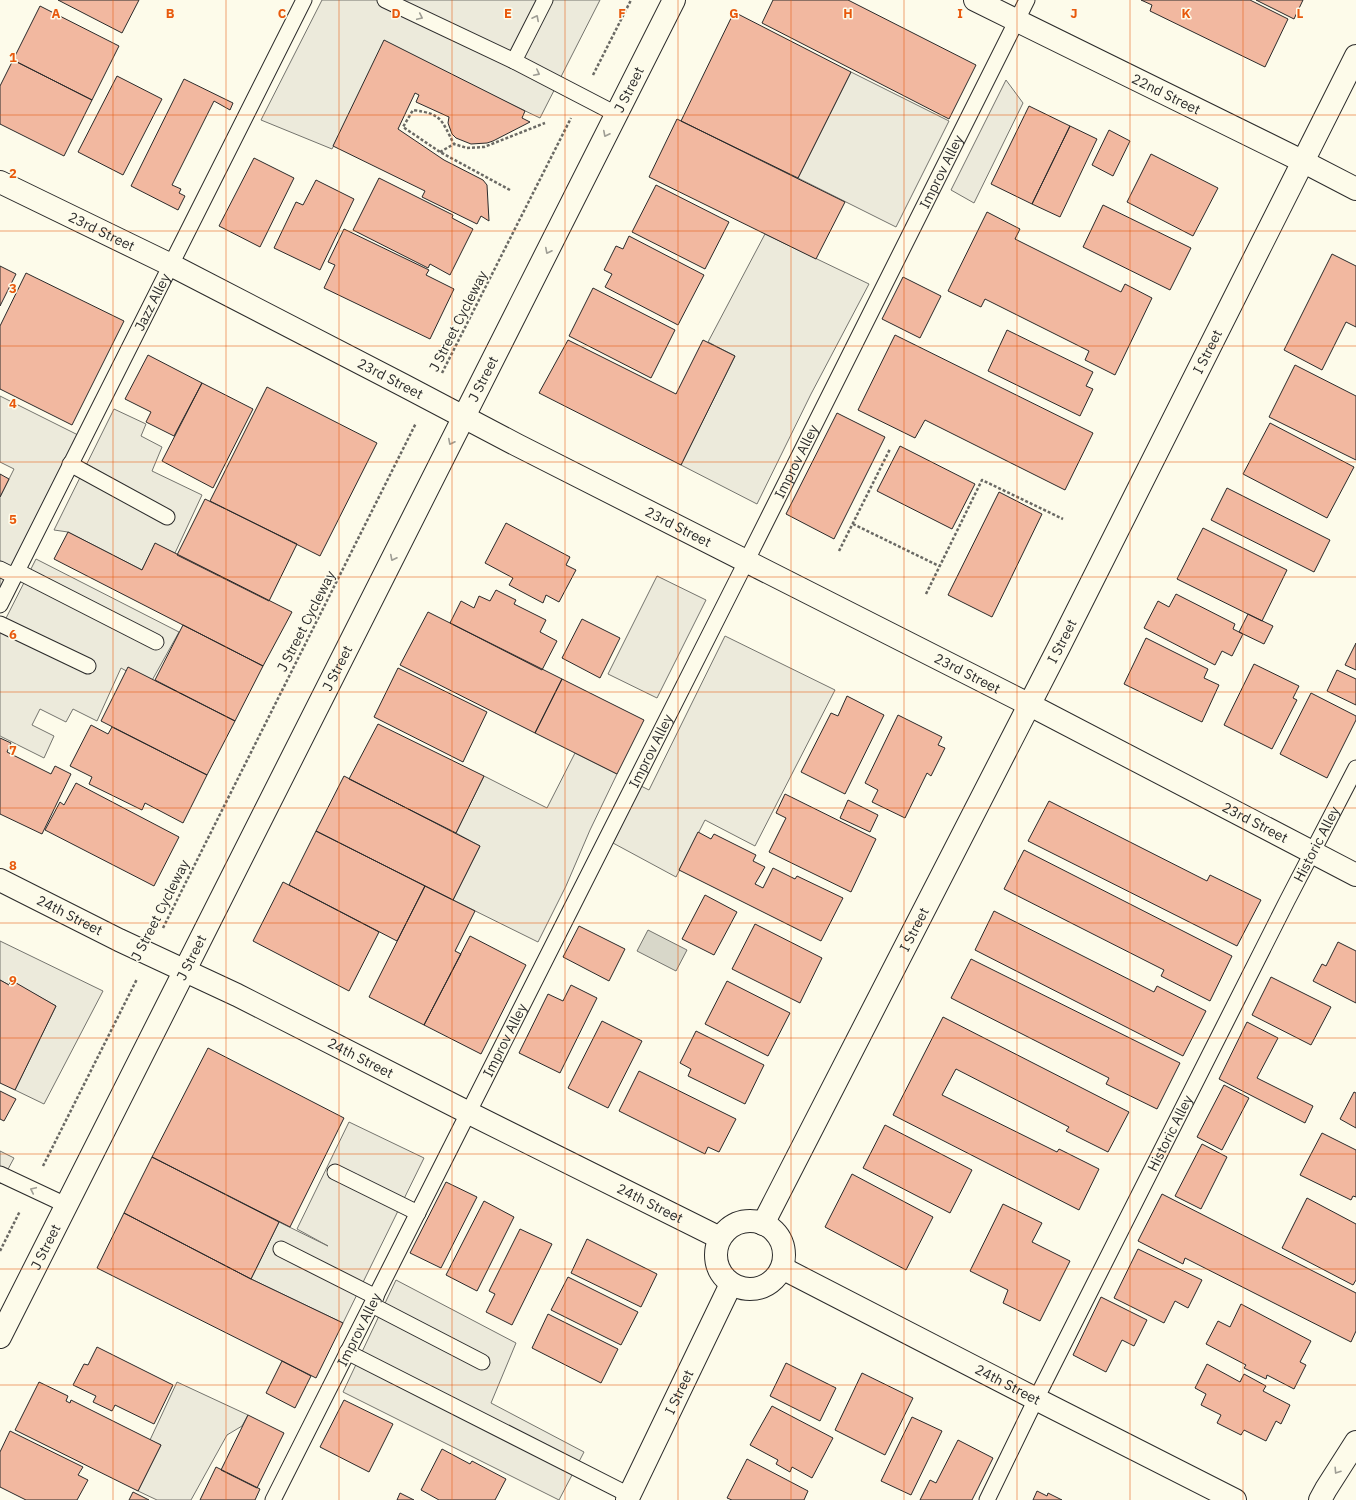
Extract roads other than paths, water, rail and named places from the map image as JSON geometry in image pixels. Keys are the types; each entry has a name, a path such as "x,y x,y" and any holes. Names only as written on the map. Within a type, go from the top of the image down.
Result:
{"street":[{"name":"J Street","path":"0,1337 674,0"},
{"name":"22nd Street","path":"975,0 1356,189"},
{"name":"I Street","path":"763,1224 1030,705 1356,56"},
{"name":"23rd Street","path":"0,182 171,265 746,562 1030,705 1356,875"},
{"name":"24th Street","path":"0,880 237,995 720,1238"},
{"path":"747,1221 763,1224 777,1234 783,1244 784,1256 782,1268 775,1278 766,1286 754,1289 742,1288 731,1284 722,1274 717,1263 716,1250 720,1238 727,1230 736,1224 747,1221"},
{"name":"24th Street","path":"782,1268 1235,1500"},
{"name":"I Street","path":"628,1497 731,1284"},
{"path":"1320,1500 1326,1488 1356,1442"}],"lane":[{"name":"Jazz Alley","path":"0,605 304,0"},
{"path":"385,0 514,61 616,114"},
{"path":"514,61 545,0"},
{"name":"Improv Alley","path":"273,1500 746,562 1027,0"},
{"path":"70,464 167,517"},
{"path":"0,569 16,573 156,642"},
{"path":"0,624 88,666"},
{"name":"Historic Alley","path":"987,1500 1036,1399 1287,901 1356,768"},
{"path":"335,1172 418,1213"},
{"path":"0,1174 66,1205"},
{"path":"281,1249 482,1362"},
{"path":"347,1352 628,1497"}]}
